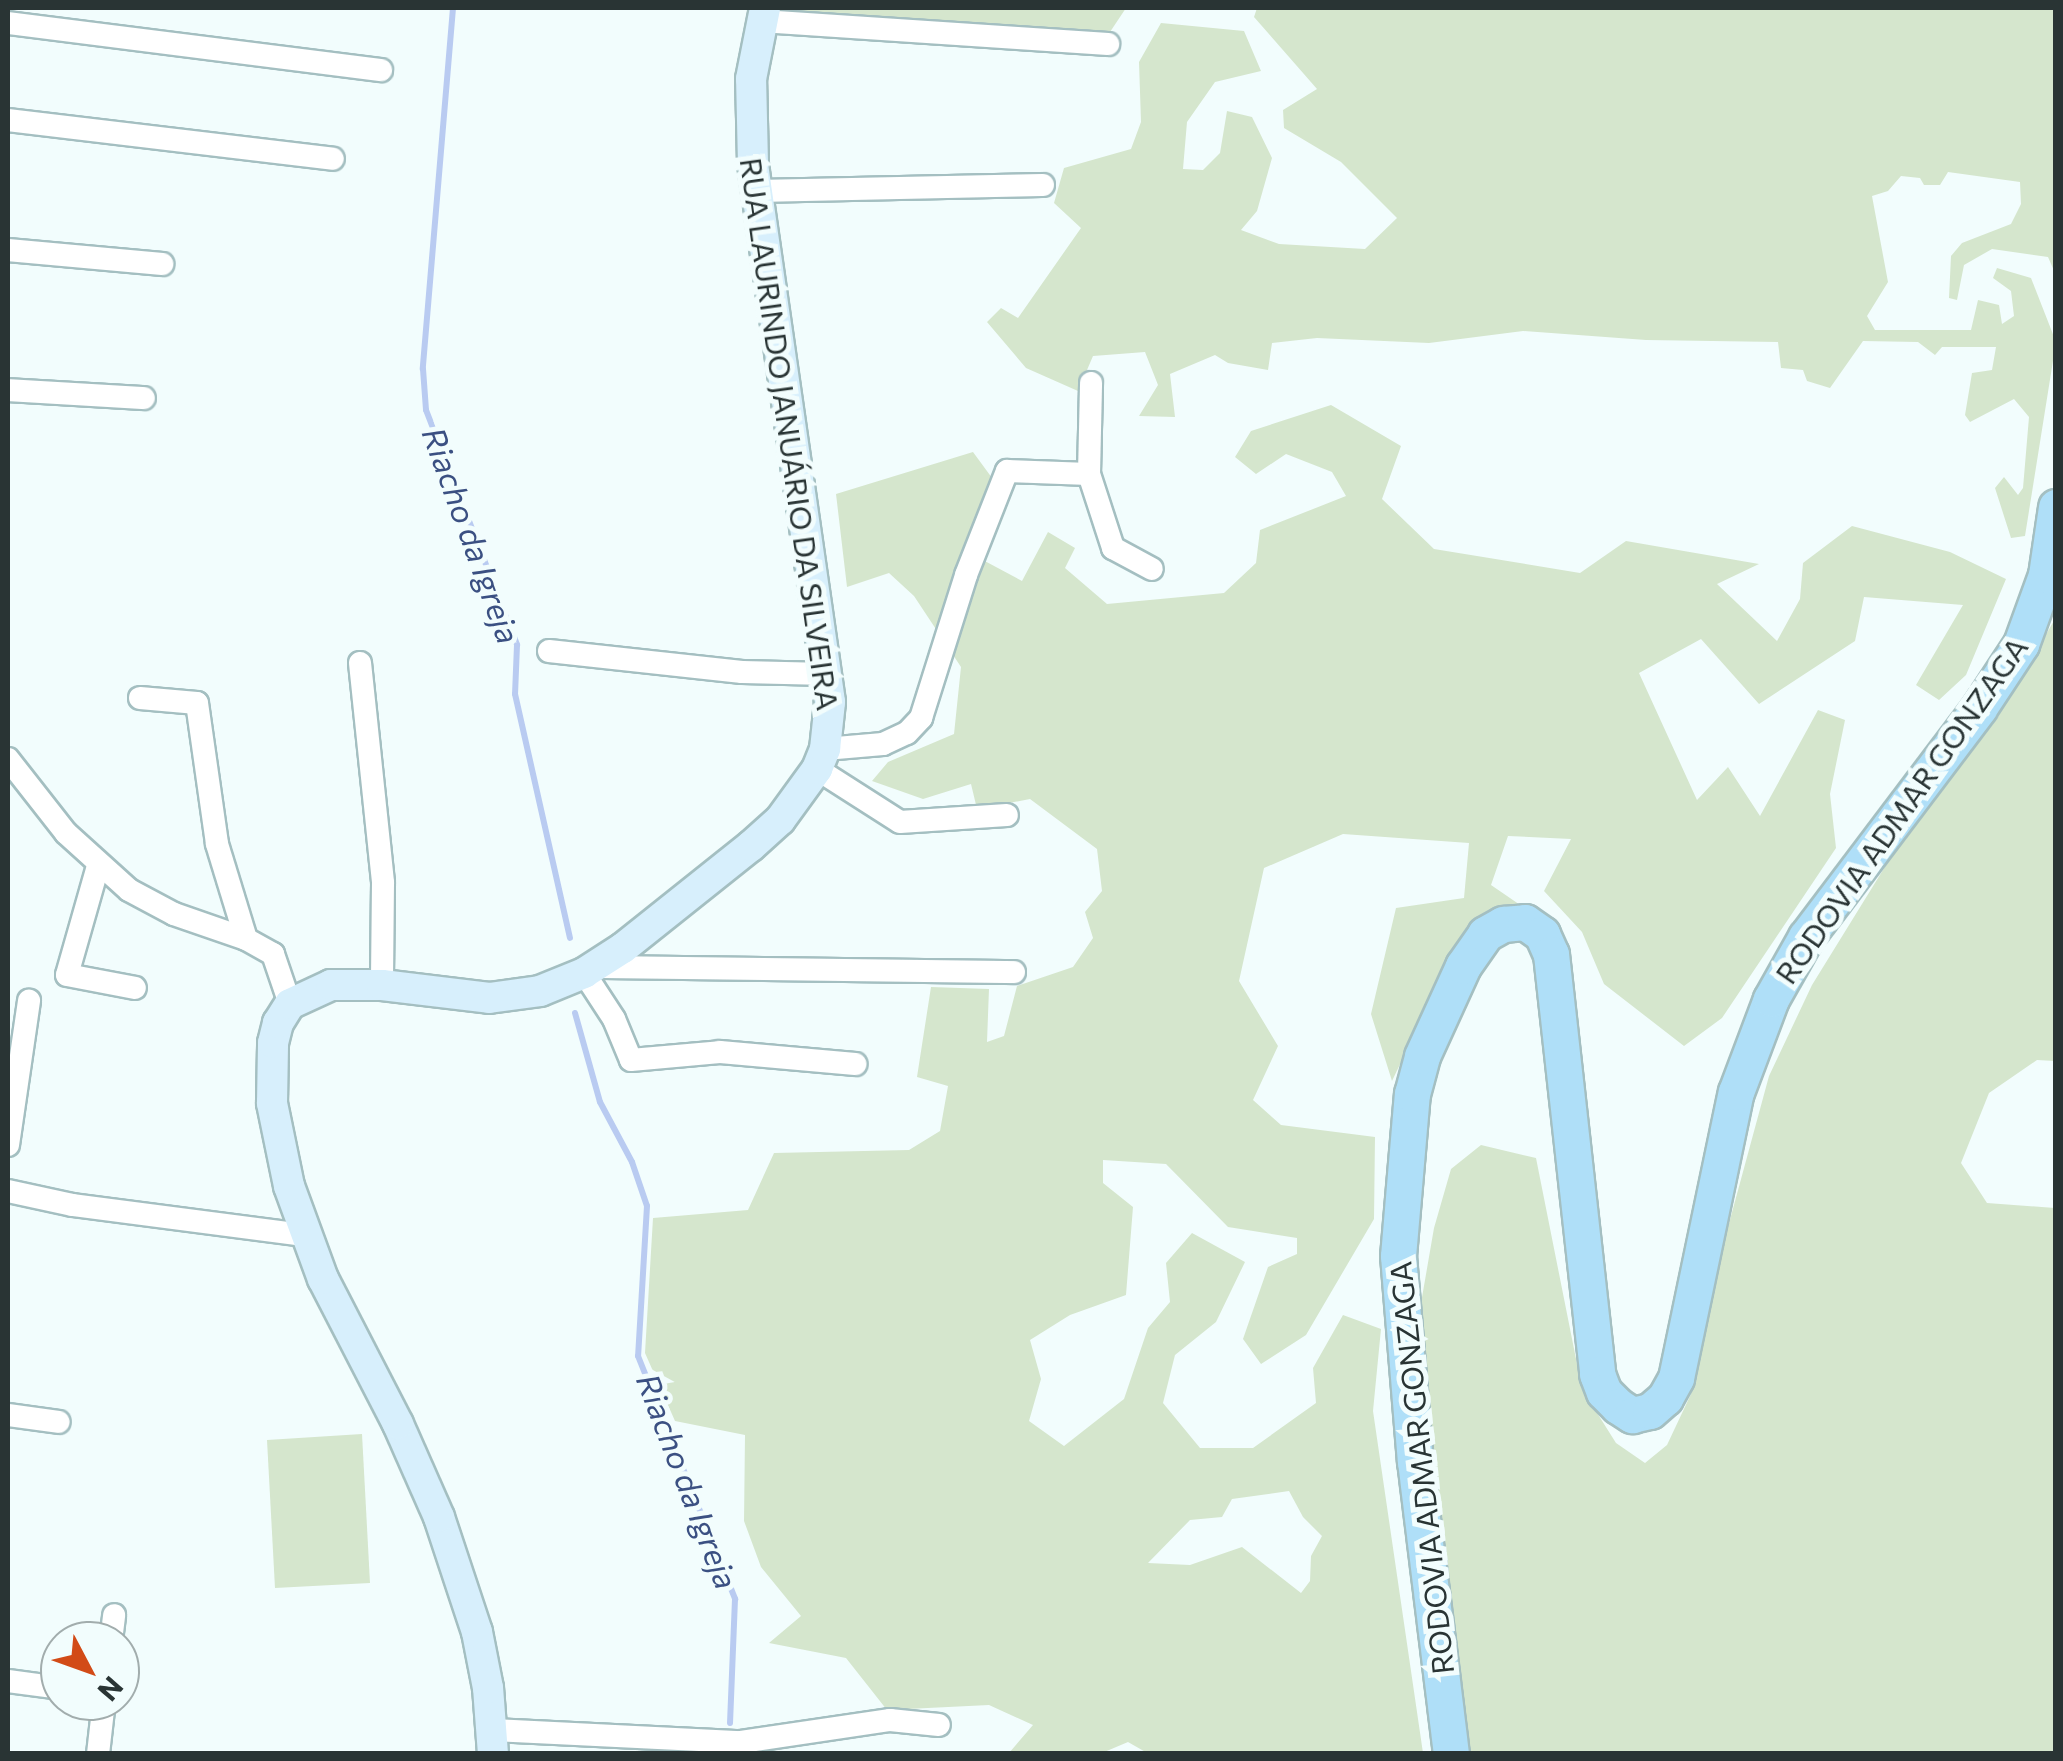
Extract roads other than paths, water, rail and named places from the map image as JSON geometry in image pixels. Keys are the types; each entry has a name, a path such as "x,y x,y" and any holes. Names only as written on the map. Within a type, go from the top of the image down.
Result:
{"main road":[{"name":"RUA LAURINDO JANUÁRIO DA SILVEIRA","path":"763,14 750,79 756,191 827,674 830,712 821,759"},
{"name":"RODOVIA ADMAR GONZAGA","path":"1451,1754 1406,1374 1398,1256 1412,1094 1422,1056 1463,966 1485,934 1503,924 1524,922 1542,934 1552,954 1597,1374 1604,1392 1618,1406 1632,1415 1650,1411 1665,1398 1676,1378 1736,1092 1771,999 1816,924 1979,708 2021,644 2046,576 2056,507"},
{"path":"493,1741 477,1632 438,1517 305,1235 282,1156 270,1075 278,1023 290,1004 331,984 382,985 489,998 516,996 589,970 655,924 780,820 821,759"}],"street":[{"path":"763,14 1108,44"},
{"path":"8,23 381,70"},
{"path":"8,120 333,159"},
{"path":"756,191 1043,185"},
{"path":"8,250 162,264"},
{"path":"1092,383 1089,474 1113,548 1152,569"},
{"path":"8,390 144,398"},
{"path":"821,759 883,744 907,733 921,718 966,575 1007,470 1089,474"},
{"path":"549,651 742,672 827,674"},
{"path":"360,663 384,883 382,985"},
{"path":"140,698 196,703 217,844 246,939"},
{"path":"821,759 900,822 1008,814"},
{"path":"8,760 31,793 98,866 160,908 246,939 273,954 290,1004"},
{"path":"98,866 67,975 135,988"},
{"path":"855,1064 720,1052 631,1060 589,970 1014,972"},
{"path":"8,1144 30,1001"},
{"path":"8,1192 73,1206 305,1235"},
{"path":"8,1416 58,1422"},
{"path":"113,1621 114,1615"},
{"path":"8,1682 40,1686"},
{"path":"493,1741 741,1742 890,1720 939,1725"},
{"path":"98,1754 102,1721"}],"waterway":[{"name":"Riacho da Igreja","path":"453,8 423,369 426,410 517,645 515,694 570,938"},
{"name":"Riacho da Igreja","path":"575,1013 600,1102 632,1162 647,1206 638,1356 735,1599 730,1723"}]}
